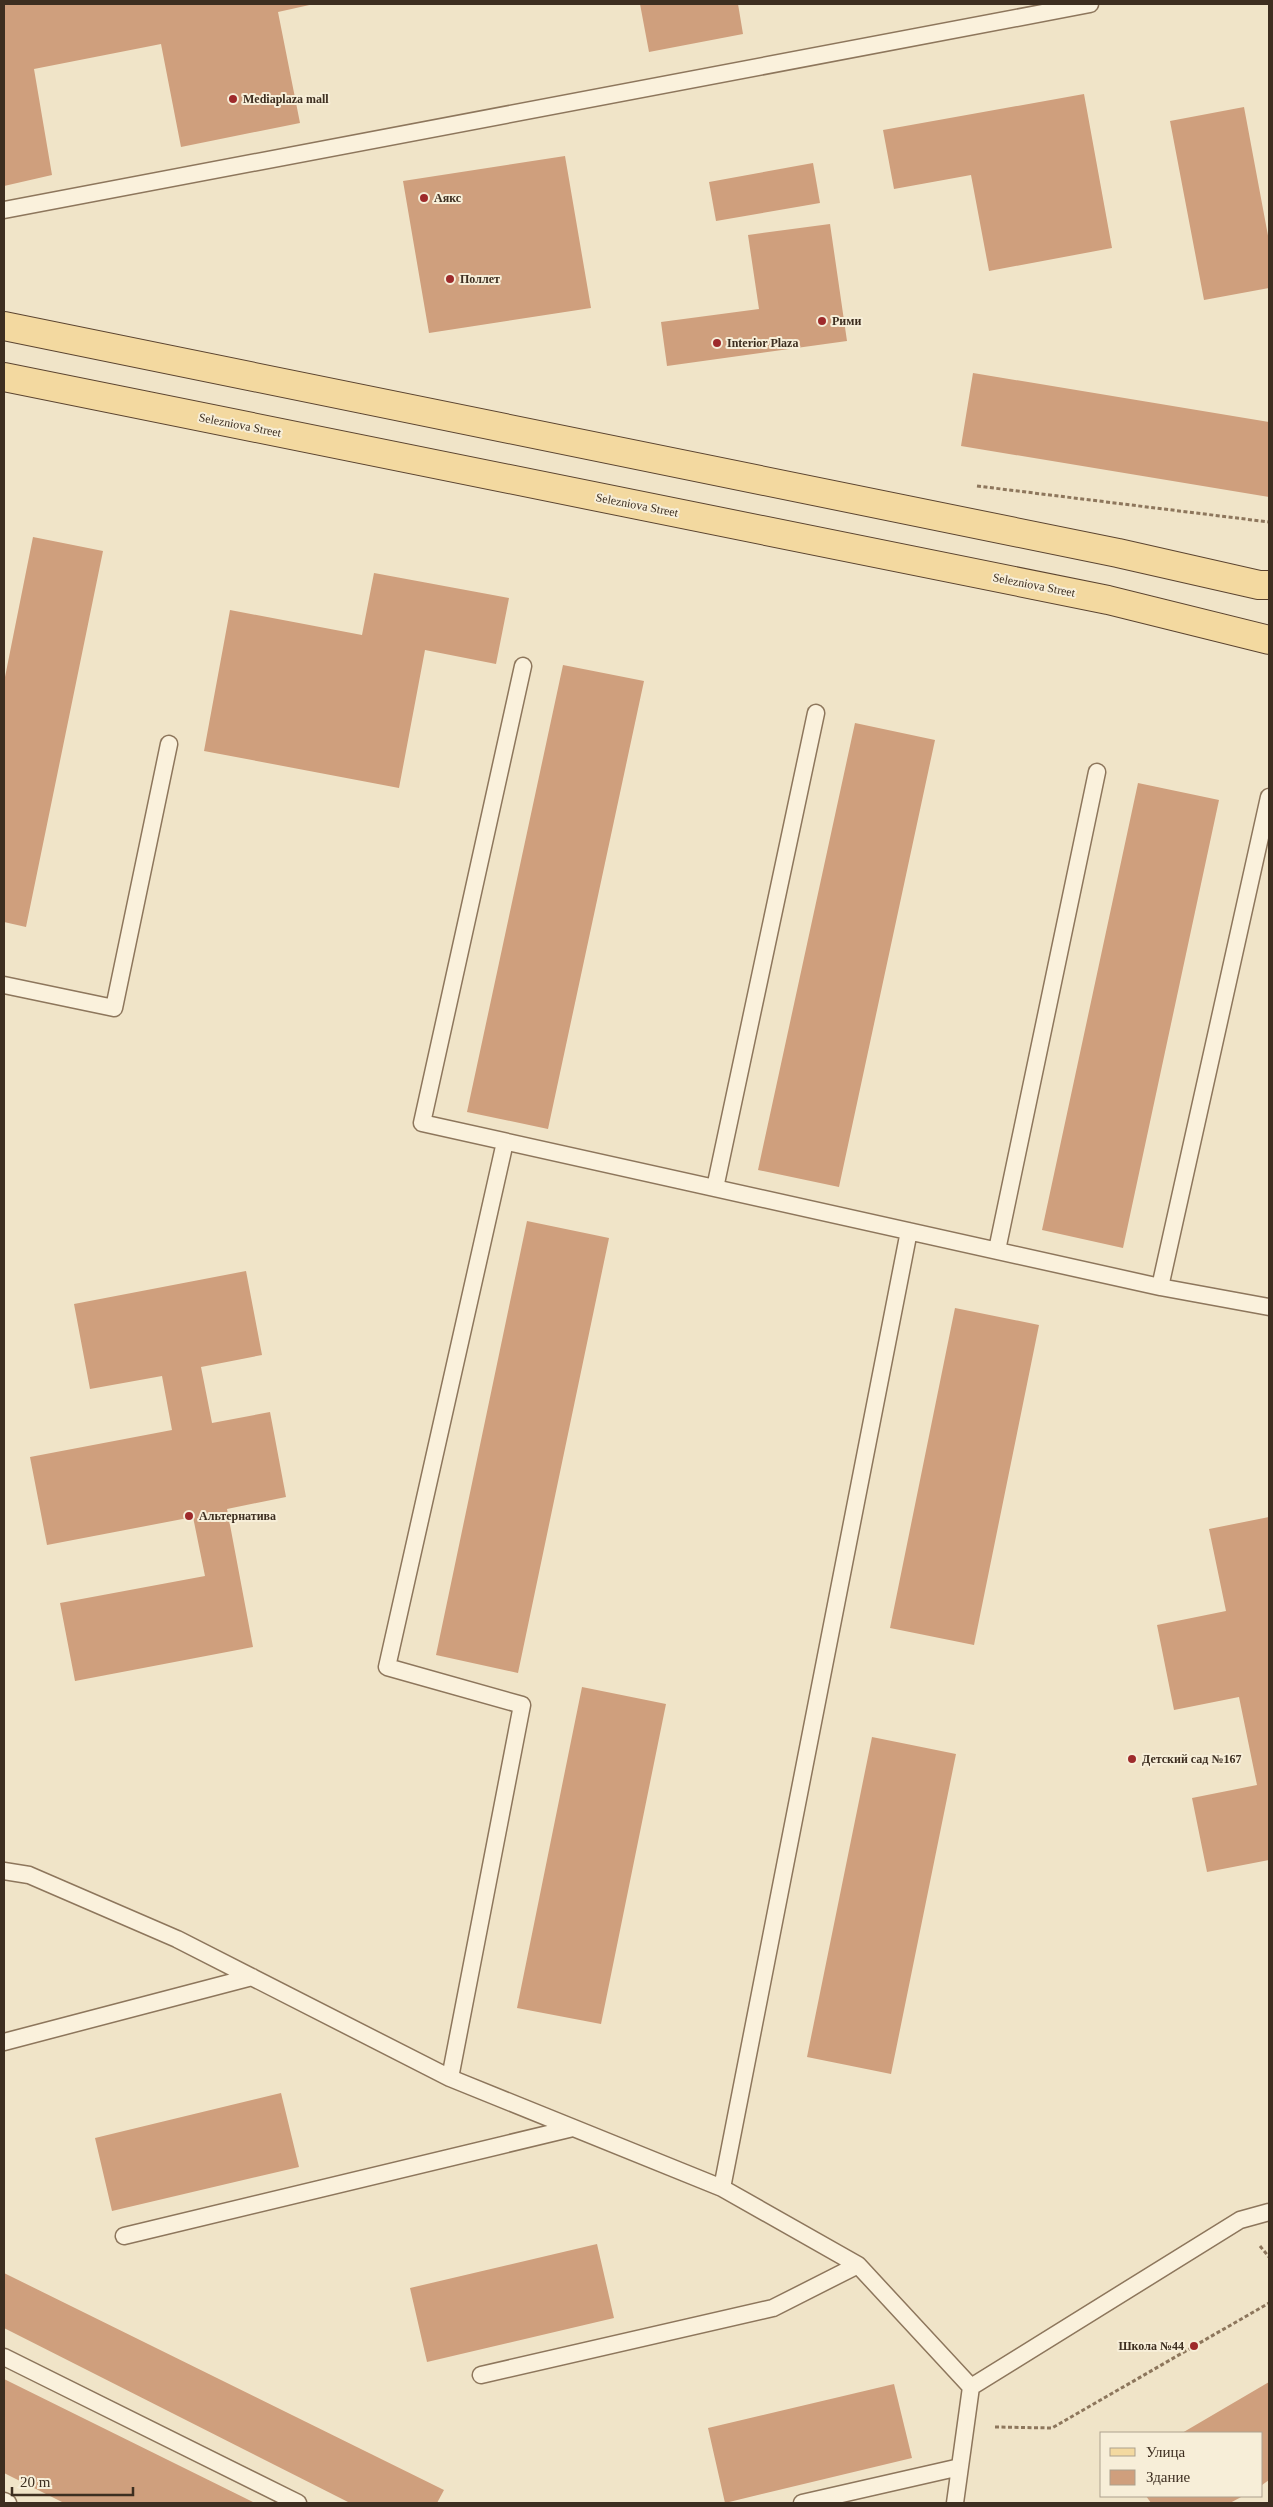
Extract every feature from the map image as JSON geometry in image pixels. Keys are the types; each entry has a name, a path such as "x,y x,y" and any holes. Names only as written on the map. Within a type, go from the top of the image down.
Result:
{"main road":[{"path":"4,326 1118,553 1259,585 1269,585"},
{"name":"Selezniova Street","path":"4,377 1108,600 1269,640"}],"lane":[{"path":"4,210 1090,4"},
{"path":"523,666 422,1123 1160,1287 1269,1307"},
{"path":"715,1188 816,713"},
{"path":"4,985 114,1008 169,744"},
{"path":"997,1250 1097,772"},
{"path":"1160,1287 1269,797"},
{"path":"450,2078 522,1705 387,1667 505,1142"},
{"path":"722,2188 909,1231"},
{"path":"4,1871 29,1875 177,1939 450,2078 722,2188 858,2265 971,2387 955,2503"},
{"path":"4,2042 252,1976"},
{"path":"124,2236 573,2128"},
{"path":"971,2387 1240,2220 1269,2212"},
{"path":"481,2375 773,2308 858,2265"},
{"path":"4,2357 298,2503"},
{"path":"802,2503 960,2467"},
{"path":"4,2501 8,2503"}],"path":[{"path":"970,485 1269,522"},
{"path":"967,2426 1052,2428 1269,2303"}],"building":[{"name":"Mediaplaza mall","path":"4,4 314,4 278,12 300,123 181,147 161,44 34,69 52,175 4,186"},
{"path":"640,4 738,4 743,34 649,52"},
{"path":"1084,94 1112,248 989,271 971,175 894,189 883,130"},
{"path":"1244,107 1269,241 1269,288 1204,300 1170,121"},
{"path":"565,156 591,308 429,333 403,181"},
{"path":"813,163 820,203 716,221 709,182"},
{"path":"830,224 847,341 667,366 661,322 759,309 748,235"},
{"path":"973,373 1269,422 1269,497 961,446"},
{"path":"33,537 103,551 26,927 4,922 4,682"},
{"path":"374,573 509,598 496,664 425,650 399,788 204,751 230,610 362,635"},
{"path":"563,665 644,681 548,1129 467,1112"},
{"path":"855,723 935,740 839,1187 758,1170"},
{"path":"1138,783 1219,800 1123,1248 1042,1230"},
{"path":"527,1221 609,1238 518,1673 436,1655"},
{"path":"246,1271 262,1355 201,1367 212,1423 270,1412 286,1497 227,1509 253,1647 75,1681 60,1603 205,1576 193,1517 47,1545 30,1457 172,1430 162,1376 90,1389 74,1304"},
{"path":"955,1308 1039,1325 974,1645 890,1628"},
{"path":"1269,1517 1269,1860 1207,1872 1192,1798 1257,1785 1239,1697 1174,1710 1157,1625 1226,1611 1209,1529"},
{"path":"582,1687 666,1704 601,2024 517,2008"},
{"path":"872,1737 956,1754 891,2074 807,2057"},
{"path":"281,2093 299,2167 112,2211 95,2138"},
{"path":"597,2244 614,2318 427,2362 410,2288"},
{"path":"4,2273 444,2490 437,2503 350,2503 4,2328"},
{"path":"4,2379 255,2503 64,2503 4,2473"},
{"path":"1269,2382 1269,2480 1263,2484 1263,2432 1184,2432"},
{"path":"894,2384 912,2458 725,2503 708,2428"},
{"path":"1147,2497 1241,2497 1230,2503 1151,2503"}],"place":[{"name":"Mediaplaza mall","path":"233,99"},
{"name":"Аякс","path":"424,198"},
{"name":"Поллет","path":"450,279"},
{"name":"Рими","path":"822,321"},
{"name":"Interior Plaza","path":"717,343"},
{"name":"Альтернатива","path":"189,1516"},
{"name":"Детский сад №167","path":"1132,1759"},
{"name":"Школа №44","path":"1194,2346"}]}
